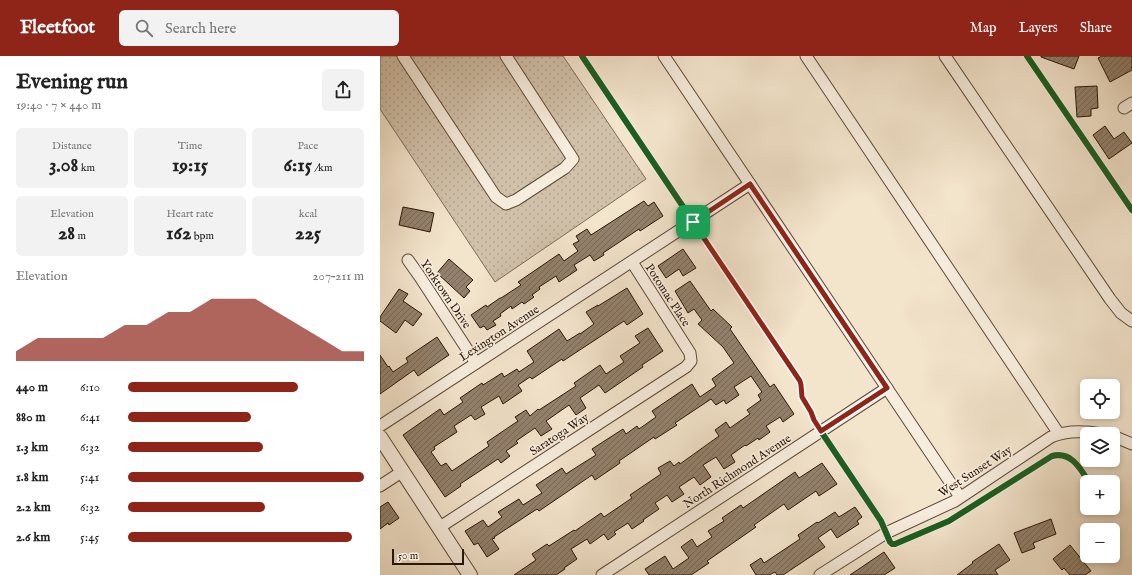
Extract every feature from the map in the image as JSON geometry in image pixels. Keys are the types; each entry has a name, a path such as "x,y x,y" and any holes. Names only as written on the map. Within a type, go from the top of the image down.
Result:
{"street":[{"path":"403,56 496,197 506,204 516,200 566,168 573,159 506,56"},
{"path":"664,56 960,497"},
{"path":"806,56 1059,434 1080,432"},
{"path":"945,56 1110,299 1121,313 1132,321"},
{"name":"Potomac Place","path":"691,360 690,353 632,262 750,184"},
{"name":"Yorktown Drive","path":"408,260 476,363"},
{"name":"Lexington Avenue","path":"380,426 632,262"},
{"name":"Saratoga Way","path":"440,527 680,371 686,367 691,360"},
{"name":"North Richmond Avenue","path":"602,575 887,388"},
{"name":"West Sunset Way","path":"820,575 886,533 944,507 1051,437 1059,434"},
{"path":"380,437 470,575"},
{"path":"1120,439 1131,443"},
{"path":"380,486 403,471"}],"shaded area":[{"path":"380,56 563,56 646,179 495,282 380,109"}],"building":[{"path":"1041,56 1079,56 1074,69"},
{"path":"1102,56 1132,56 1132,70 1110,82 1098,58"},
{"path":"1097,86 1098,108 1091,109 1091,116 1077,117 1075,87"},
{"path":"1105,126 1114,139 1124,132 1132,143 1109,159 1093,135"},
{"path":"644,201 648,206 654,202 663,216 640,231 639,229 603,253 604,255 594,261 590,255 574,265 577,270 559,282 556,276 539,287 540,289 532,295 534,297 524,304 522,302 512,309 511,306 500,314 501,316 493,321 496,325 487,330 484,326 480,328 471,315 486,305 487,307 521,285 518,282 559,254 564,261 578,251 573,244 579,241 576,236 587,229 591,235"},
{"path":"403,207 434,213 430,232 399,225"},
{"path":"683,249 696,268 683,276 679,269 666,278 658,266"},
{"path":"449,259 473,280 466,287 470,291 464,298 437,273"},
{"path":"690,281 711,311 713,309 732,327 730,329 770,387 774,384 794,414 783,422 780,417 766,426 770,432 759,440 758,438 746,446 745,445 731,455 735,462 724,469 716,457 703,465 711,477 700,485 694,477 679,487 684,494 672,502 667,495 655,503 659,509 632,529 628,523 614,532 616,534 608,540 604,534 590,544 587,539 571,549 577,559 556,575 514,575 536,560 532,554 547,544 549,546 574,530 575,531 601,513 604,517 632,498 630,495 661,474 658,468 670,461 674,466 679,462 680,464 719,436 715,430 726,422 730,428 750,414 747,410 761,400 758,395 762,392 751,376 734,387 739,395 726,404 724,400 716,405 711,399 675,423 677,425 655,439 654,437 619,461 620,463 595,480 592,475 539,511 537,509 494,537 495,538 492,539 499,549 487,557 478,543 474,545 465,531 483,520 488,527 502,517 498,512 519,499 523,505 542,493 536,485 562,468 566,474 596,455 592,449 623,429 626,434 637,426 639,429 656,417 652,411 692,384 700,397 716,386 712,379 734,363 723,347 698,324 702,320 694,309 688,313 675,291"},
{"path":"627,288 643,314 627,325 624,321 563,361 562,359 532,379 530,377 518,385 522,391 503,404 499,396 481,407 485,414 475,420 471,415 454,426 457,432 434,447 435,449 431,452 441,466 446,463 452,471 489,446 487,442 518,421 515,417 526,410 530,416 538,409 539,410 576,386 574,383 600,365 606,374 624,362 620,356 640,343 635,336 648,328 663,351 642,365 643,367 605,393 599,385 580,398 586,408 576,415 569,405 546,421 552,429 541,436 535,428 516,441 518,443 506,451 510,456 501,463 498,459 460,484 461,486 445,497 403,435 440,409 444,415 463,402 460,398 482,383 483,385 502,373 504,377 517,369 519,372 534,362 527,351 559,329 567,341 580,334 594,324 586,312"},
{"path":"399,289 408,294 403,301 422,314 413,326 405,320 396,333 380,321 380,317"},
{"path":"437,337 449,355 418,376 414,370 380,394 380,355 393,372 408,362 406,358"},
{"path":"822,463 837,484 819,496 816,491 788,510 784,504 754,525 756,527 707,561 709,563 691,575 649,575 645,569 665,556 673,569 689,558 681,547 692,539 697,547 712,537 708,531 724,521 722,518 741,505 743,508 795,472 799,478"},
{"path":"388,502 399,518 380,529 380,507"},
{"path":"855,507 862,517 857,521 859,524 837,538 831,529 818,538 825,547 783,575 777,575 775,572 769,575 756,575 750,565 761,558 764,563 800,539 798,535 835,512 839,517"},
{"path":"1051,519 1056,534 1033,543 1035,548 1022,553 1014,533"},
{"path":"999,544 1010,560 995,570 998,575 957,575 973,563 972,562"},
{"path":"1070,545 1080,557 1080,563 1085,563 1091,571 1085,575 1070,575 1064,568 1062,570 1053,559"},
{"path":"884,552 895,568 884,575 850,575"}],"cycle path":[{"path":"582,56 800,381 802,397 811,412 814,421 881,521 892,544 949,521 1052,456 1059,455 1070,458 1084,475"},
{"path":"1027,56 1132,210"}],"route":[{"path":"750,184 887,388 821,431 802,397 800,381 693,222 750,184"}]}
